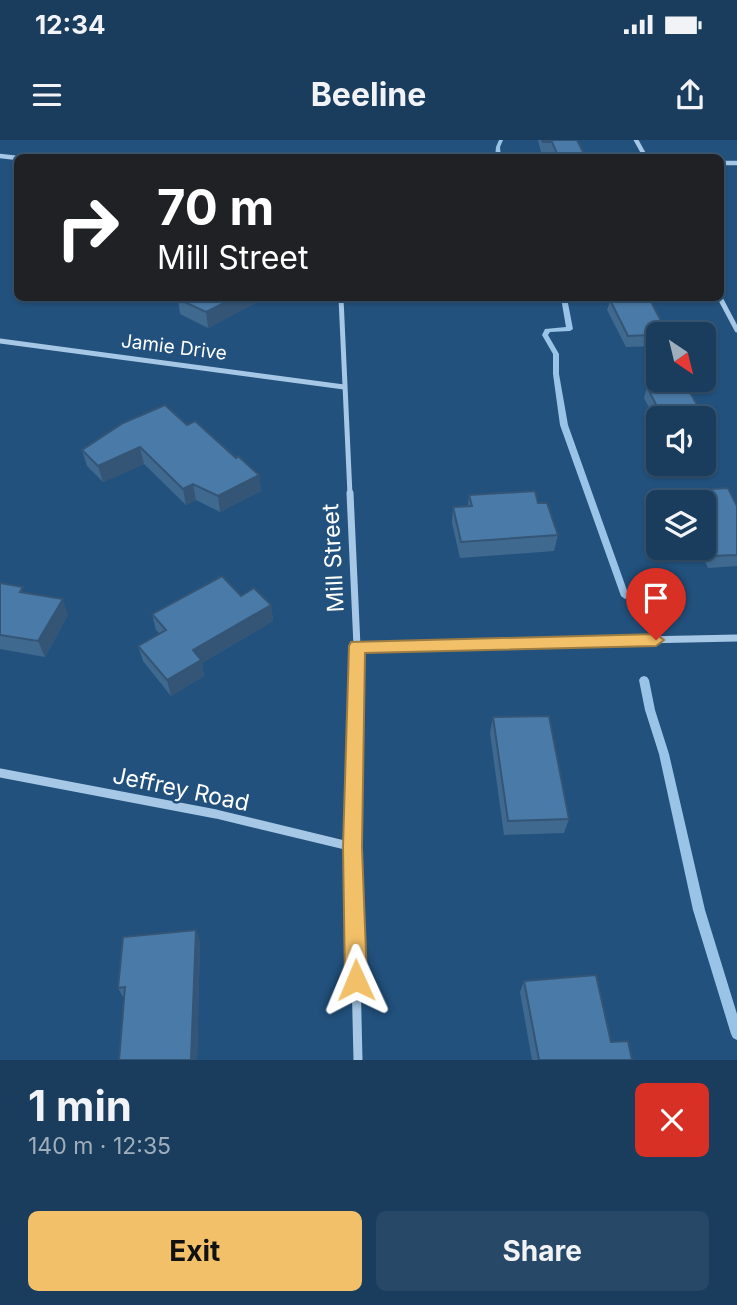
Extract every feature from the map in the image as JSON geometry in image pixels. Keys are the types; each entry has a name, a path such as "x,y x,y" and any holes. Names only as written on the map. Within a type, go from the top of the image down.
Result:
{"street":[{"name":"Mill Street","path":"341,301 357,646 353,847 358,1060"},
{"path":"722,301 737,330"},
{"name":"Jamie Drive","path":"0,341 344,387"},
{"path":"357,646 737,638"},
{"name":"Jeffrey Road","path":"0,773 216,814 353,847"}],"building":[{"path":"542,140 577,140 584,154 557,154 552,142"},
{"path":"182,301 228,301 206,312"},
{"path":"610,301 651,301 662,322 646,322 646,335 628,336"},
{"path":"650,392 690,392 698,406 657,406"},
{"path":"165,405 187,425 195,421 259,475 218,496 193,484 183,489 140,447 98,466 82,450 123,423"},
{"path":"728,488 737,506 737,555 716,556 716,490 692,490"},
{"path":"535,491 538,503 547,503 558,535 461,542 453,507 472,506 469,495"},
{"path":"222,576 241,596 254,588 271,605 193,650 201,660 167,680 138,646 166,630 152,614"},
{"path":"0,583 23,587 20,592 63,599 38,641 0,635"},
{"path":"549,716 569,819 508,821 493,717"},
{"path":"196,930 191,1060 119,1060 125,987 118,988 123,937"},
{"path":"596,975 611,1042 628,1041 632,1060 539,1060 524,981"}],"waterway":[{"path":"498,154 501,140"},
{"path":"565,301 570,329 547,330 545,335 556,354 556,374 564,425 625,596"},
{"path":"644,680 664,754 699,910 737,1034"}],"route":[{"path":"356,980 353,847 357,646 656,640"}]}
